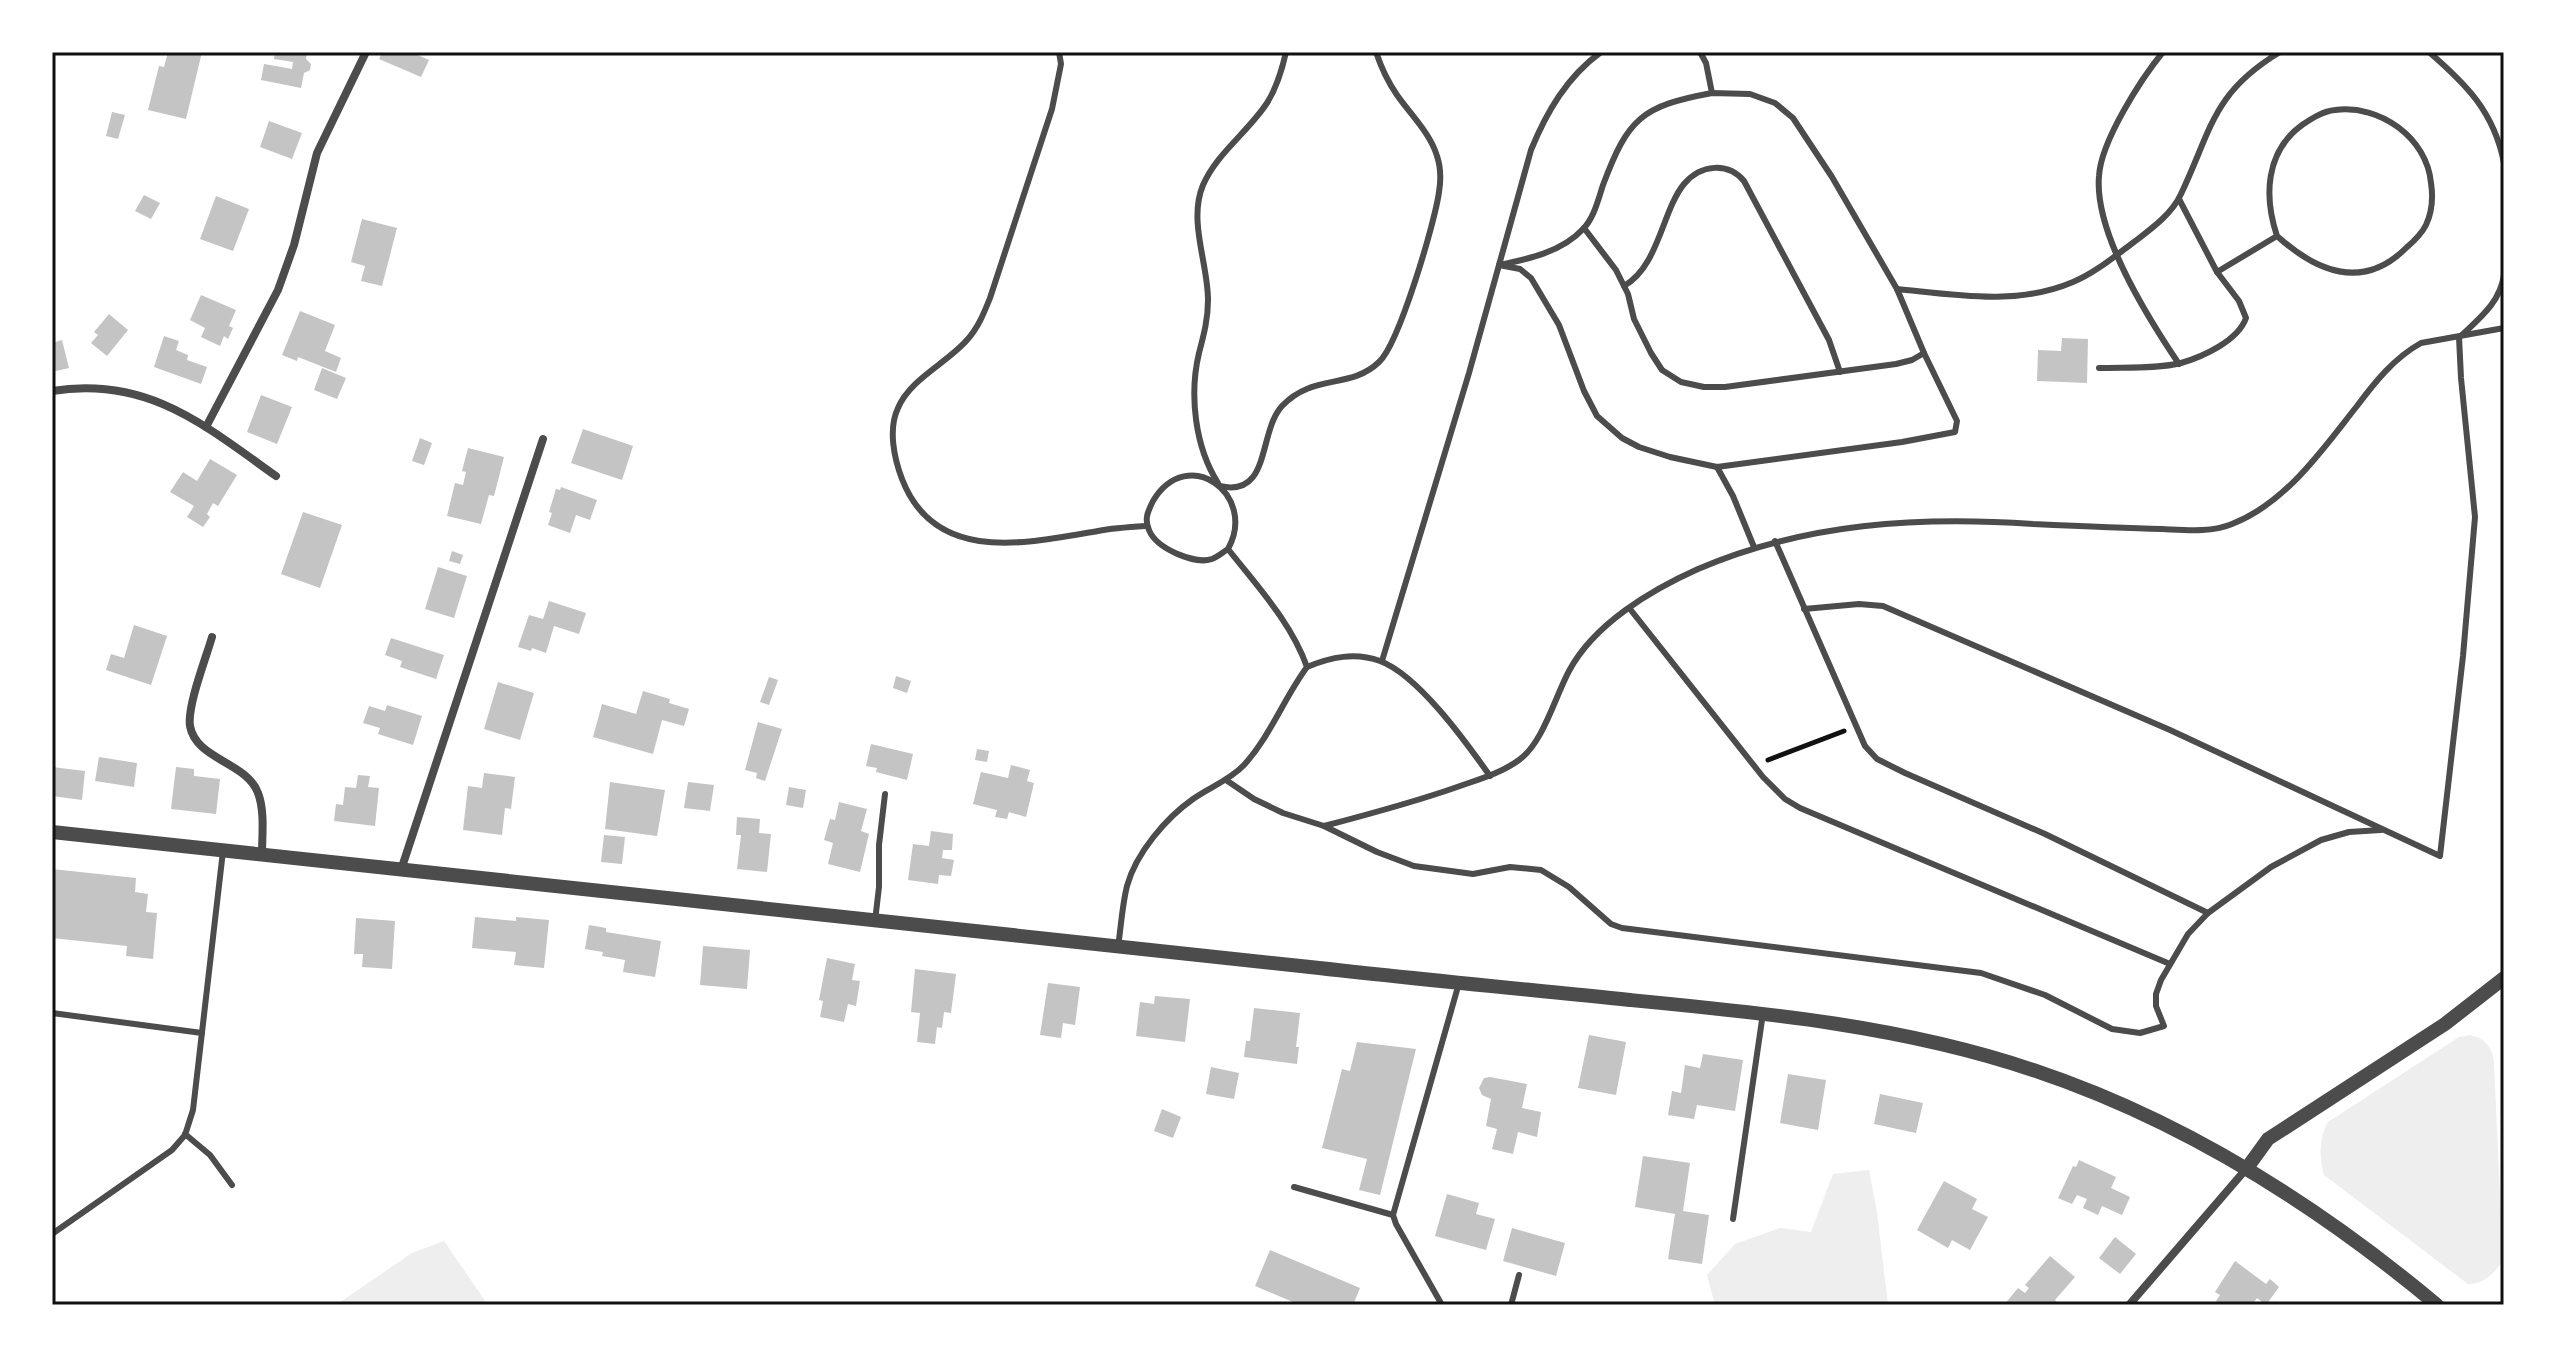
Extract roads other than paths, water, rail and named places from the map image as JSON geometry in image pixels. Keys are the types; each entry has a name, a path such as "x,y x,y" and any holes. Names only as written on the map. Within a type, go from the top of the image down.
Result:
{"street":[{"path":"206,427 278,290 294,245 317,153 366,52"},
{"path":"52,391 87,387 127,391 160,402 206,427 276,476"},
{"path":"401,870 543,439"},
{"path":"212,637 191,710 190,729 200,745 255,787 261,805 262,854"},
{"path":"52,832 1763,1013 1899,1034 2035,1070 2201,1142 2314,1210 2437,1305"},
{"path":"2129,1305 2247,1168 2268,1139 2445,1024 2504,978"}],"lane":[{"path":"1059,52 1061,64 1052,109 982,318 966,342 909,392 898,406 893,426 896,463 908,493 929,521 944,531 990,544 1147,526"},
{"path":"1286,52 1271,95 1202,187 1199,206 1208,306 1207,329 1195,381 1196,409 1209,469 1220,486 1236,511 1236,528 1228,549 1213,559 1205,560 1180,555 1162,546 1152,536 1147,526 1147,513 1159,492 1175,478 1186,475 1196,475 1220,486 1237,489 1249,483 1282,406 1318,383 1346,380 1369,370 1385,356 1399,326 1437,205 1441,178 1432,144 1396,94 1376,52"},
{"path":"1382,661 1469,373 1513,208 1541,127 1562,90 1601,52"},
{"path":"1700,52 1706,63 1712,93"},
{"path":"2163,52 2118,123 2105,152 2099,173 2099,198 2104,221 2133,290 2179,364"},
{"path":"1897,289 1978,298 2035,293 2075,281 2156,226 2179,199 2219,106 2254,68 2280,52"},
{"path":"2429,52 2470,91 2485,110 2499,139 2504,163"},
{"path":"1712,93 1750,94 1775,103 1793,118 1832,177 1897,289 1957,421 1957,428 1953,433 1902,442 1717,467 1639,447 1610,429 1597,416 1559,325 1531,278 1520,269 1499,265 1545,253 1584,228 1591,218 1618,147 1632,127 1651,111 1666,103 1712,93"},
{"path":"2333,110 2367,113 2397,126 2421,149 2430,171 2433,198 2426,226 2397,257 2383,267 2364,272 2333,270 2297,254 2277,236 2271,218 2270,177 2277,153 2293,132 2306,122 2333,110"},
{"path":"1624,286 1637,276 1649,257 1684,183 1706,169 1724,167 1744,181 1822,326 1840,372"},
{"path":"2099,368 2179,364 2223,343 2243,326 2246,318 2239,301 2217,272 2179,199"},
{"path":"1584,228 1616,270 1634,319 1651,353 1662,370 1681,382 1725,387 1896,364 1924,353"},
{"path":"2217,272 2277,236"},
{"path":"2459,337 2485,314 2496,299 2504,275"},
{"path":"1324,826 1402,807 1490,776 1520,759 1533,743 1570,668 1582,652 1604,628 1668,583 1754,547 1843,527 1920,520 2193,530 2229,526 2260,510 2311,463 2387,368 2409,350 2421,343 2504,328"},
{"path":"1804,609 1859,604 1883,606 2170,730 2440,856 2475,517 2459,337"},
{"path":"1717,467 1754,547"},
{"path":"1775,541 1865,746 1877,759 2045,834 2208,913"},
{"path":"1228,549 1286,623 1300,646 1307,667"},
{"path":"1630,609 1754,765 1785,799 2170,964"},
{"path":"1118,947 1127,886 1143,855 1181,809 1226,780 1257,750 1307,667 1347,656 1382,661 1426,697 1461,736 1490,776"},
{"path":"1226,780 1254,799 1283,813 1324,826 1385,856 1414,866 1473,874 1510,867 1541,870 1556,878 1611,924 1622,928 1981,973 2045,995 2112,1029 2140,1033 2164,1026 2156,1006 2156,994 2188,934 2208,913 2271,867 2321,840 2349,832 2381,830"},
{"path":"875,921 885,794"},
{"path":"52,1234 172,1150 185,1134 193,1110 223,851"},
{"path":"1442,1305 1393,1215 1459,983"},
{"path":"52,1013 202,1033"},
{"path":"1733,1219 1763,1013"},
{"path":"185,1134 210,1155 232,1185"},
{"path":"1294,1187 1393,1215"},
{"path":"1511,1305 1519,1275"}]}
